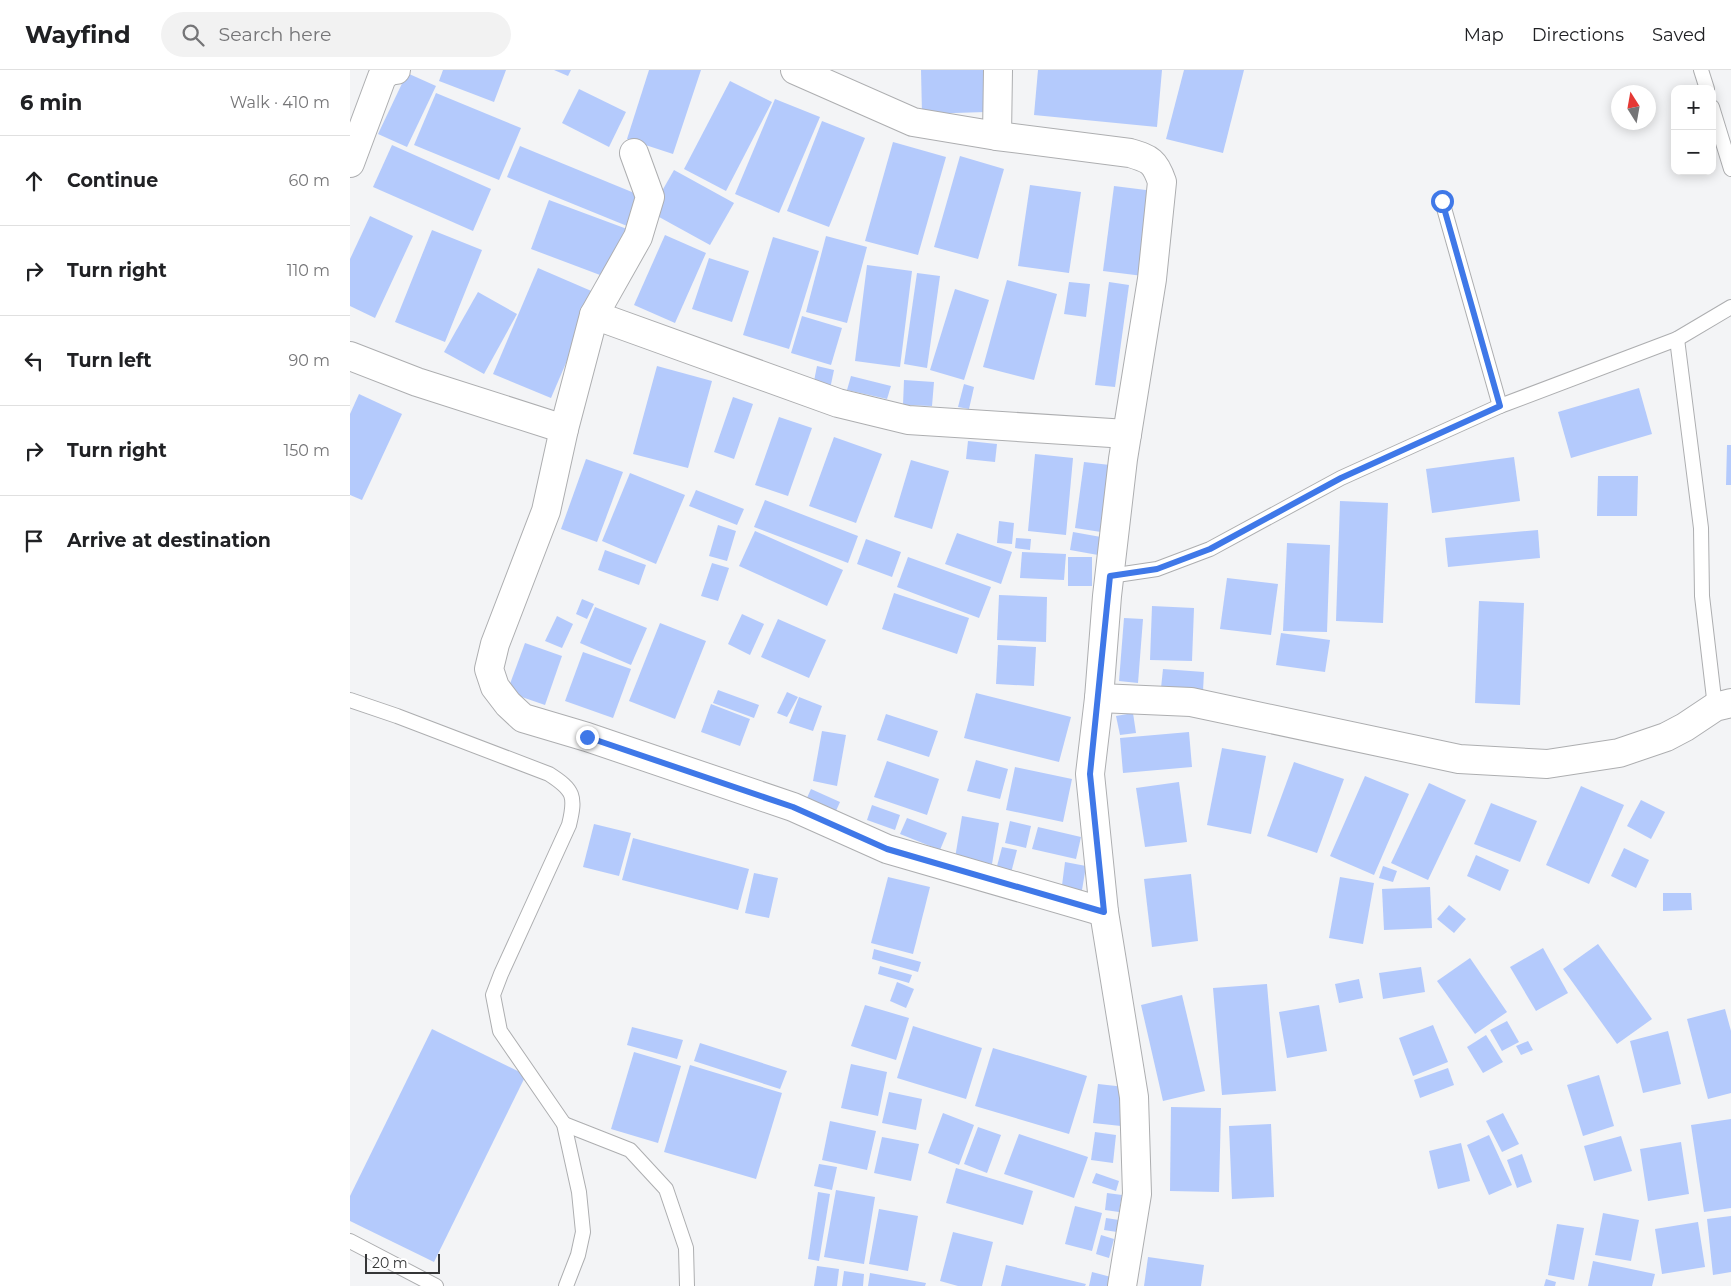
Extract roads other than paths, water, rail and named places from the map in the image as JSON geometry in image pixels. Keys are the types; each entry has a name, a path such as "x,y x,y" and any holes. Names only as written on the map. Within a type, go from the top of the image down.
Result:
{"street":[{"path":"350,162 382,77 389,71 396,70"},
{"path":"795,70 914,122 997,136 1130,153 1147,158 1157,167 1162,182 1152,279 1127,434 1110,576 1090,774 1104,912 1134,1097 1137,1194 1122,1286"},
{"path":"997,136 998,70"},
{"path":"634,153 650,197 638,237 594,315 564,429 546,511 495,644 489,669 495,687 508,704 523,718 587,737 793,807 887,849 1104,912"},
{"path":"594,315 838,403 908,420 1127,434"},
{"path":"350,356 417,382 564,429"},
{"path":"1099,698 1191,702 1459,759 1547,764 1619,753 1666,737 1723,705"}],"lane":[{"path":"1701,70 1706,85"},
{"path":"1716,120 1731,169"},
{"path":"1442,201 1500,406"},
{"path":"1110,576 1157,569 1210,549 1341,478 1500,406 1677,339 1731,307"},
{"path":"1677,339 1701,528 1702,596 1723,705"},
{"path":"350,700 548,774 565,785 573,796 573,810 569,825 493,995 500,1031 564,1124 580,1192 582,1232 578,1255 566,1286"},
{"path":"564,1124 630,1150 666,1189 686,1248 687,1286"},
{"path":"350,1241 434,1286"}]}
